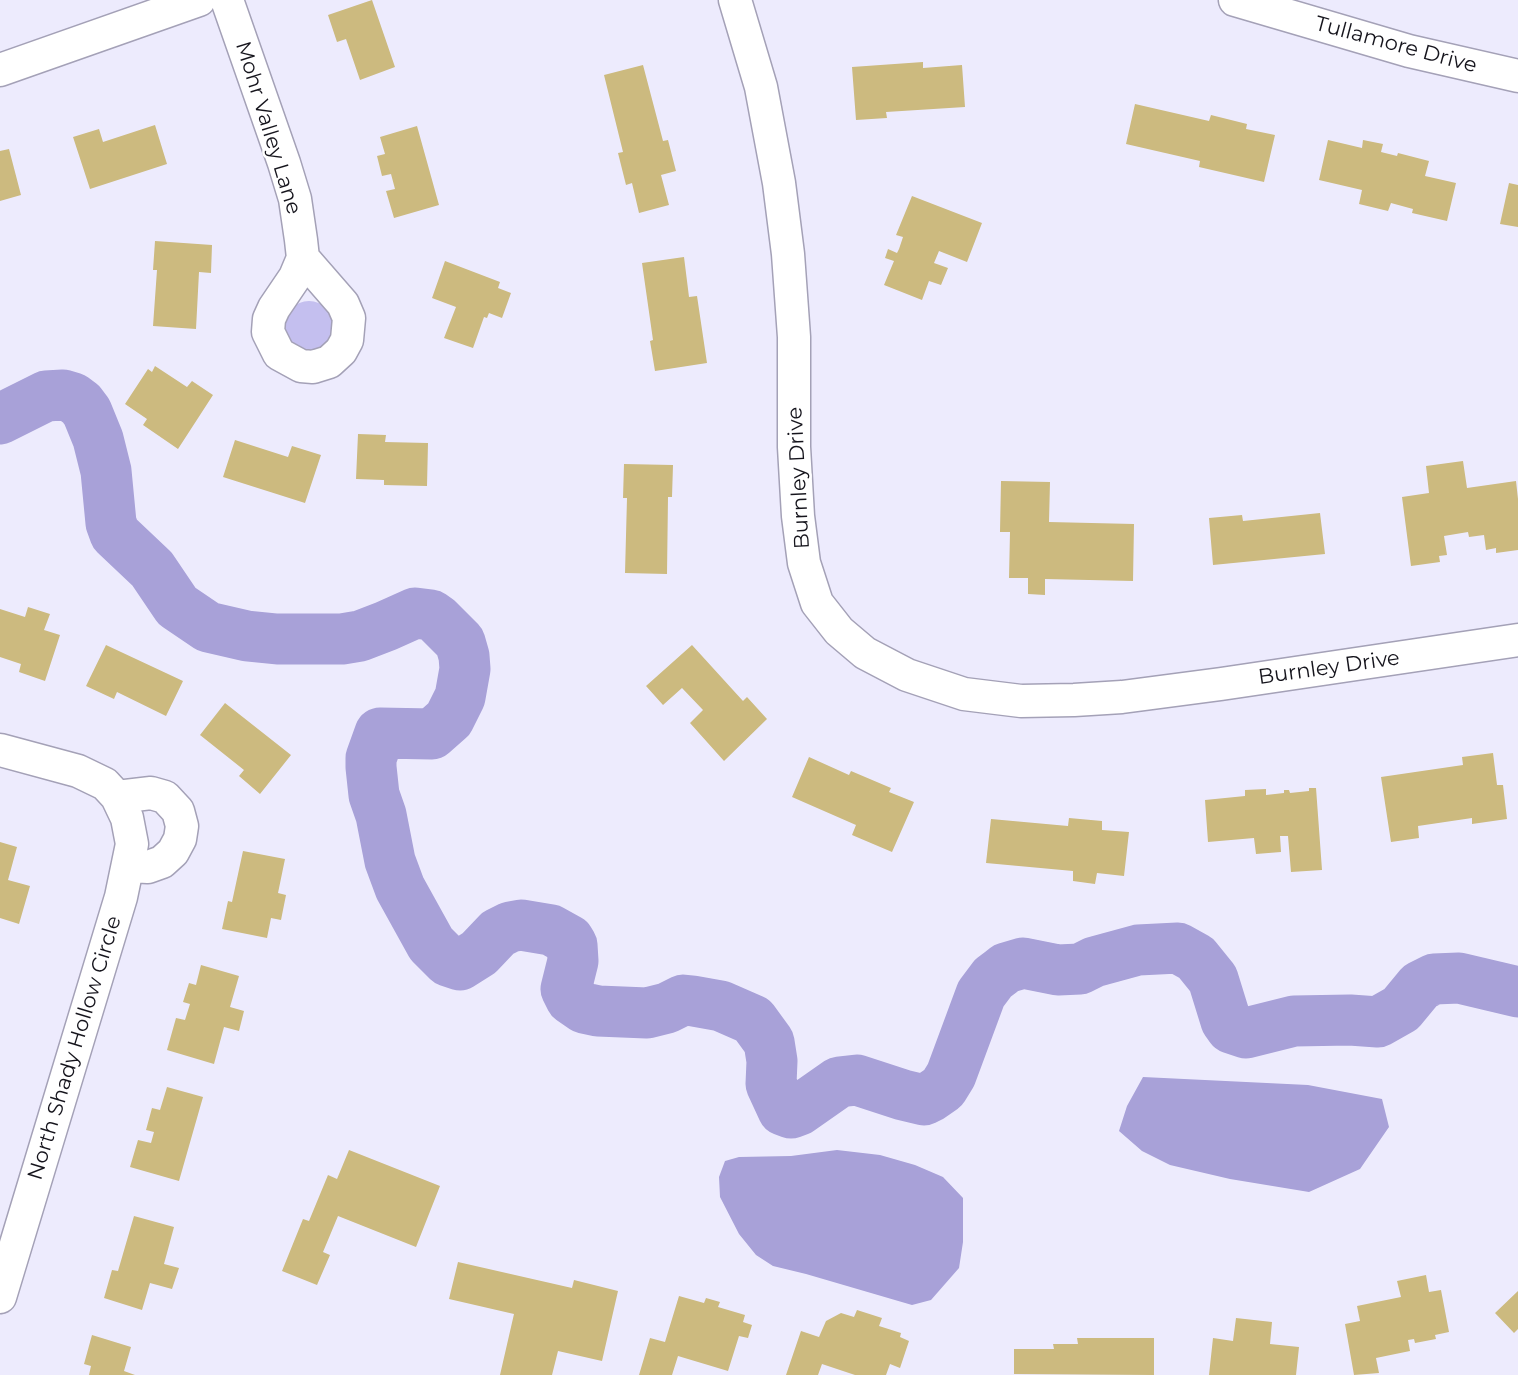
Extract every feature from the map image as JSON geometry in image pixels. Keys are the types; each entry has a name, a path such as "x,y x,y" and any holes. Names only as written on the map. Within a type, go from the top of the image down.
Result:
{"street":[{"path":"0,70 199,0"},
{"name":"Mohr Valley Lane","path":"227,0 295,200 303,258"},
{"name":"Burnley Drive","path":"735,0 761,87 779,183 788,254 794,337 794,447 804,563 817,603 839,631 865,653 907,675 964,694 1021,701 1074,700 1209,686 1518,640"},
{"name":"Tullamore Drive","path":"1235,0 1409,51 1518,76"},
{"path":"0,750 78,771 105,784 117,797 151,793 166,797 177,811 182,826 180,839 173,852 162,862 148,867 128,866"},
{"name":"North Shady Hollow Circle","path":"0,1297 128,866 132,844 127,818 117,797"}],"shaded area":[{"path":"309,301 327,308 334,326 327,344 309,351 291,344 284,326 291,308"},
{"path":"1143,1077 1308,1085 1382,1099 1389,1127 1360,1169 1309,1192 1230,1179 1170,1165 1142,1151 1119,1131 1127,1106"},
{"path":"837,1150 880,1155 915,1165 943,1177 963,1198 963,1242 959,1268 931,1300 912,1305 773,1266 756,1255 739,1234 720,1197 719,1177 725,1161 739,1157 791,1156"}],"building":[{"path":"372,0 395,67 360,80 346,39 337,42 328,15"},
{"path":"923,62 923,68 962,65 965,107 886,112 887,118 856,120 852,67"},
{"path":"643,65 663,141 668,140 676,171 661,175 669,205 639,213 632,183 626,185 618,153 623,152 604,75"},
{"path":"1135,104 1209,121 1211,115 1247,124 1246,129 1275,135 1264,182 1199,167 1200,161 1126,144"},
{"path":"155,125 167,164 90,189 73,137 99,129 103,142"},
{"path":"417,126 439,205 394,218 386,191 395,189 391,174 382,176 377,156 385,154 380,137"},
{"path":"1328,140 1362,148 1363,140 1383,144 1381,152 1397,156 1398,153 1429,161 1425,176 1456,183 1447,221 1412,213 1413,209 1391,203 1388,211 1359,204 1362,190 1319,180"},
{"path":"9,149 21,195 0,201 0,151"},
{"path":"1509,183 1518,185 1518,227 1500,224"},
{"path":"912,196 982,223 967,262 939,251 934,263 948,268 941,285 929,281 922,300 884,285 894,261 885,258 888,249 897,253 899,249 903,237 896,235"},
{"path":"155,241 212,245 211,273 199,272 196,329 153,326 157,270 153,270"},
{"path":"684,257 689,297 697,296 707,363 655,371 642,263"},
{"path":"445,261 500,282 498,288 511,293 502,318 489,313 487,318 484,317 473,348 444,338 456,307 432,298"},
{"path":"155,366 187,387 192,381 213,395 178,449 143,425 147,419 125,404 148,369 152,372"},
{"path":"358,434 386,435 385,442 428,443 427,486 384,485 384,480 356,479"},
{"path":"235,440 288,457 292,446 321,455 305,503 223,477"},
{"path":"1463,461 1467,488 1516,481 1518,550 1496,553 1496,548 1486,550 1484,535 1469,537 1468,532 1444,536 1447,555 1439,556 1440,562 1411,566 1402,497 1429,493 1426,466"},
{"path":"624,464 673,465 672,497 668,497 667,574 625,573 627,498 623,498"},
{"path":"1001,481 1050,482 1049,522 1134,524 1133,581 1045,579 1045,595 1028,594 1028,578 1009,578 1010,532 1000,532"},
{"path":"1320,513 1325,554 1213,565 1209,518 1242,515 1243,521"},
{"path":"28,607 50,614 44,630 60,635 45,681 19,672 21,664 0,657 0,609 25,617"},
{"path":"106,645 183,681 166,716 117,692 114,699 86,686"},
{"path":"692,645 743,701 747,697 767,719 724,761 690,723 703,710 682,688 663,705 646,686"},
{"path":"225,703 291,755 260,794 239,776 244,770 200,735"},
{"path":"1493,753 1497,785 1503,785 1507,819 1472,824 1472,818 1418,826 1419,838 1391,842 1381,777 1463,765 1462,757"},
{"path":"809,757 849,775 851,771 891,788 889,792 914,802 892,852 852,835 856,825 792,797"},
{"path":"1309,788 1316,788 1322,870 1291,872 1288,836 1280,836 1281,852 1256,854 1254,838 1208,842 1205,800 1245,796 1245,790 1266,789 1266,795 1284,793 1284,790 1289,790 1290,793 1309,791"},
{"path":"1069,818 1102,821 1102,830 1129,832 1124,876 1097,873 1095,884 1073,881 1073,871 986,863 991,819 1068,826"},
{"path":"0,842 17,847 8,880 30,886 19,924 0,918"},
{"path":"243,851 285,859 278,893 286,895 281,920 271,918 267,938 222,929 228,901 232,902"},
{"path":"201,965 239,976 230,1007 244,1011 239,1031 224,1027 214,1064 167,1050 176,1018 185,1020 190,1004 183,1002 189,983 196,985"},
{"path":"167,1087 203,1097 179,1181 130,1167 138,1140 151,1143 154,1132 146,1130 152,1108 160,1110"},
{"path":"349,1150 440,1186 416,1247 338,1216 323,1252 330,1255 317,1285 282,1271 303,1219 309,1221 328,1175 337,1179"},
{"path":"134,1216 174,1227 164,1264 179,1268 172,1289 150,1283 142,1310 104,1298 112,1270 118,1271"},
{"path":"458,1262 572,1288 574,1280 618,1291 602,1361 558,1351 552,1375 500,1375 514,1314 449,1299"},
{"path":"1426,1275 1429,1292 1441,1290 1449,1332 1435,1335 1436,1339 1415,1343 1414,1339 1408,1340 1410,1351 1376,1358 1379,1373 1354,1375 1345,1324 1360,1321 1357,1306 1401,1297 1397,1281"},
{"path":"1518,1291 1518,1329 1514,1333 1495,1313"},
{"path":"679,1296 704,1303 706,1298 720,1302 718,1307 745,1315 743,1322 752,1325 748,1338 739,1336 728,1371 678,1356 672,1375 639,1375 650,1338 665,1342"},
{"path":"857,1310 882,1318 879,1326 901,1333 900,1337 909,1341 900,1368 890,1364 886,1375 855,1375 822,1364 818,1375 786,1375 801,1331 819,1337 826,1321 841,1313 854,1317"},
{"path":"1236,1318 1272,1322 1270,1344 1299,1347 1296,1375 1209,1375 1213,1338 1233,1341"},
{"path":"92,1335 131,1347 124,1371 135,1375 89,1375 91,1366 84,1364"},
{"path":"1077,1338 1154,1338 1154,1375 1014,1374 1014,1349 1054,1349 1053,1344 1078,1344"}],"waterway":[{"path":"0,419 46,396 63,395 81,404 98,439 106,471 111,523 115,534 152,569 177,606 208,627 247,636 277,639 342,639 360,636 415,613 431,615 438,620 460,642 465,669 460,697 449,719 432,734 380,733 371,758 374,795 390,861 400,888 431,944 448,961 460,965 479,953 498,933 510,927 521,925 551,930 569,940 572,945 573,961 566,989 571,999 584,1008 647,1013 683,1000 721,1006 753,1020 769,1042 771,1084 783,1110 791,1113 799,1110 839,1082 857,1080 924,1100 930,1097 943,1088 951,1075 981,994 993,978 1006,968 1023,963 1058,970 1080,969 1094,962 1138,950 1178,948 1196,958 1213,979 1226,1021 1231,1028 1246,1033 1294,1021 1378,1022 1401,1009 1420,986 1434,979 1459,978 1518,992"}]}
